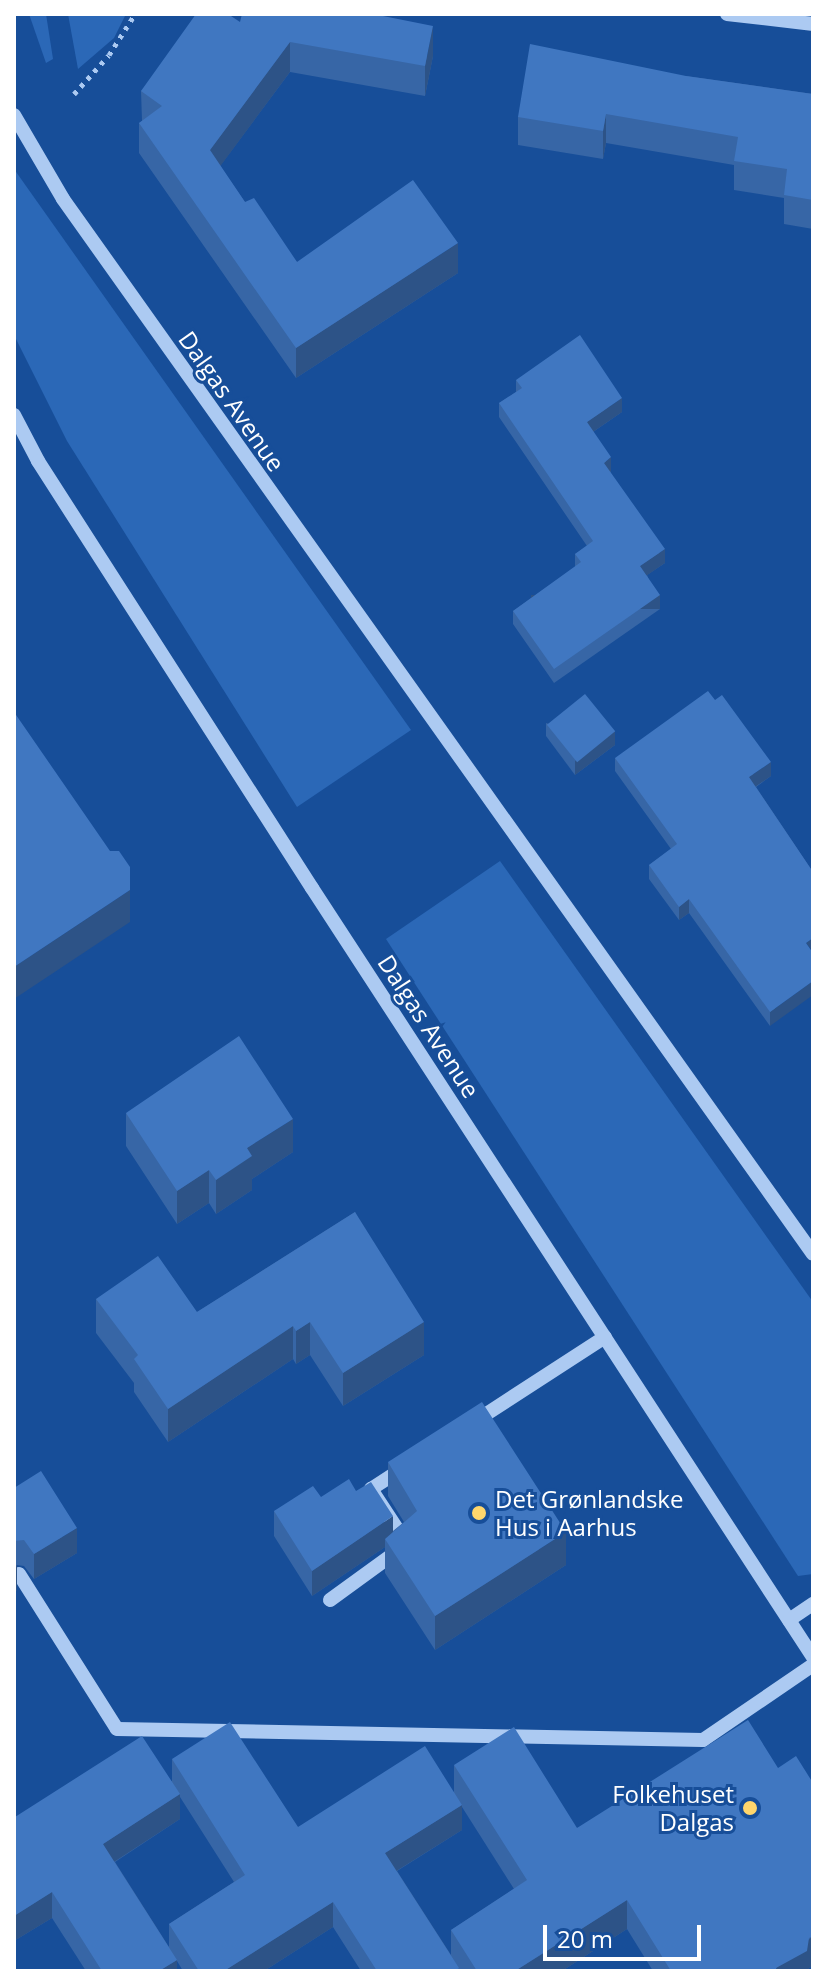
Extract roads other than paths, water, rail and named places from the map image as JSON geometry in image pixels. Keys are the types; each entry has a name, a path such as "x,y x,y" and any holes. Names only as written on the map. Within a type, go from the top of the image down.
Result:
{"street":[{"path":"727,14 813,24"},
{"name":"Dalgas Avenue","path":"14,115 81,225 813,1254"},
{"name":"Dalgas Avenue","path":"14,415 38,461 813,1657"},
{"path":"462,1430 605,1337"},
{"path":"330,1600 407,1544 371,1489 423,1455"},
{"path":"19,1574 117,1729 703,1740 813,1665"},
{"path":"789,1620 813,1604"}],"place":[{"name":"Det Grønlandske Hus i Aarhus","path":"479,1513"},
{"name":"Folkehuset Dalgas","path":"750,1808"}]}
